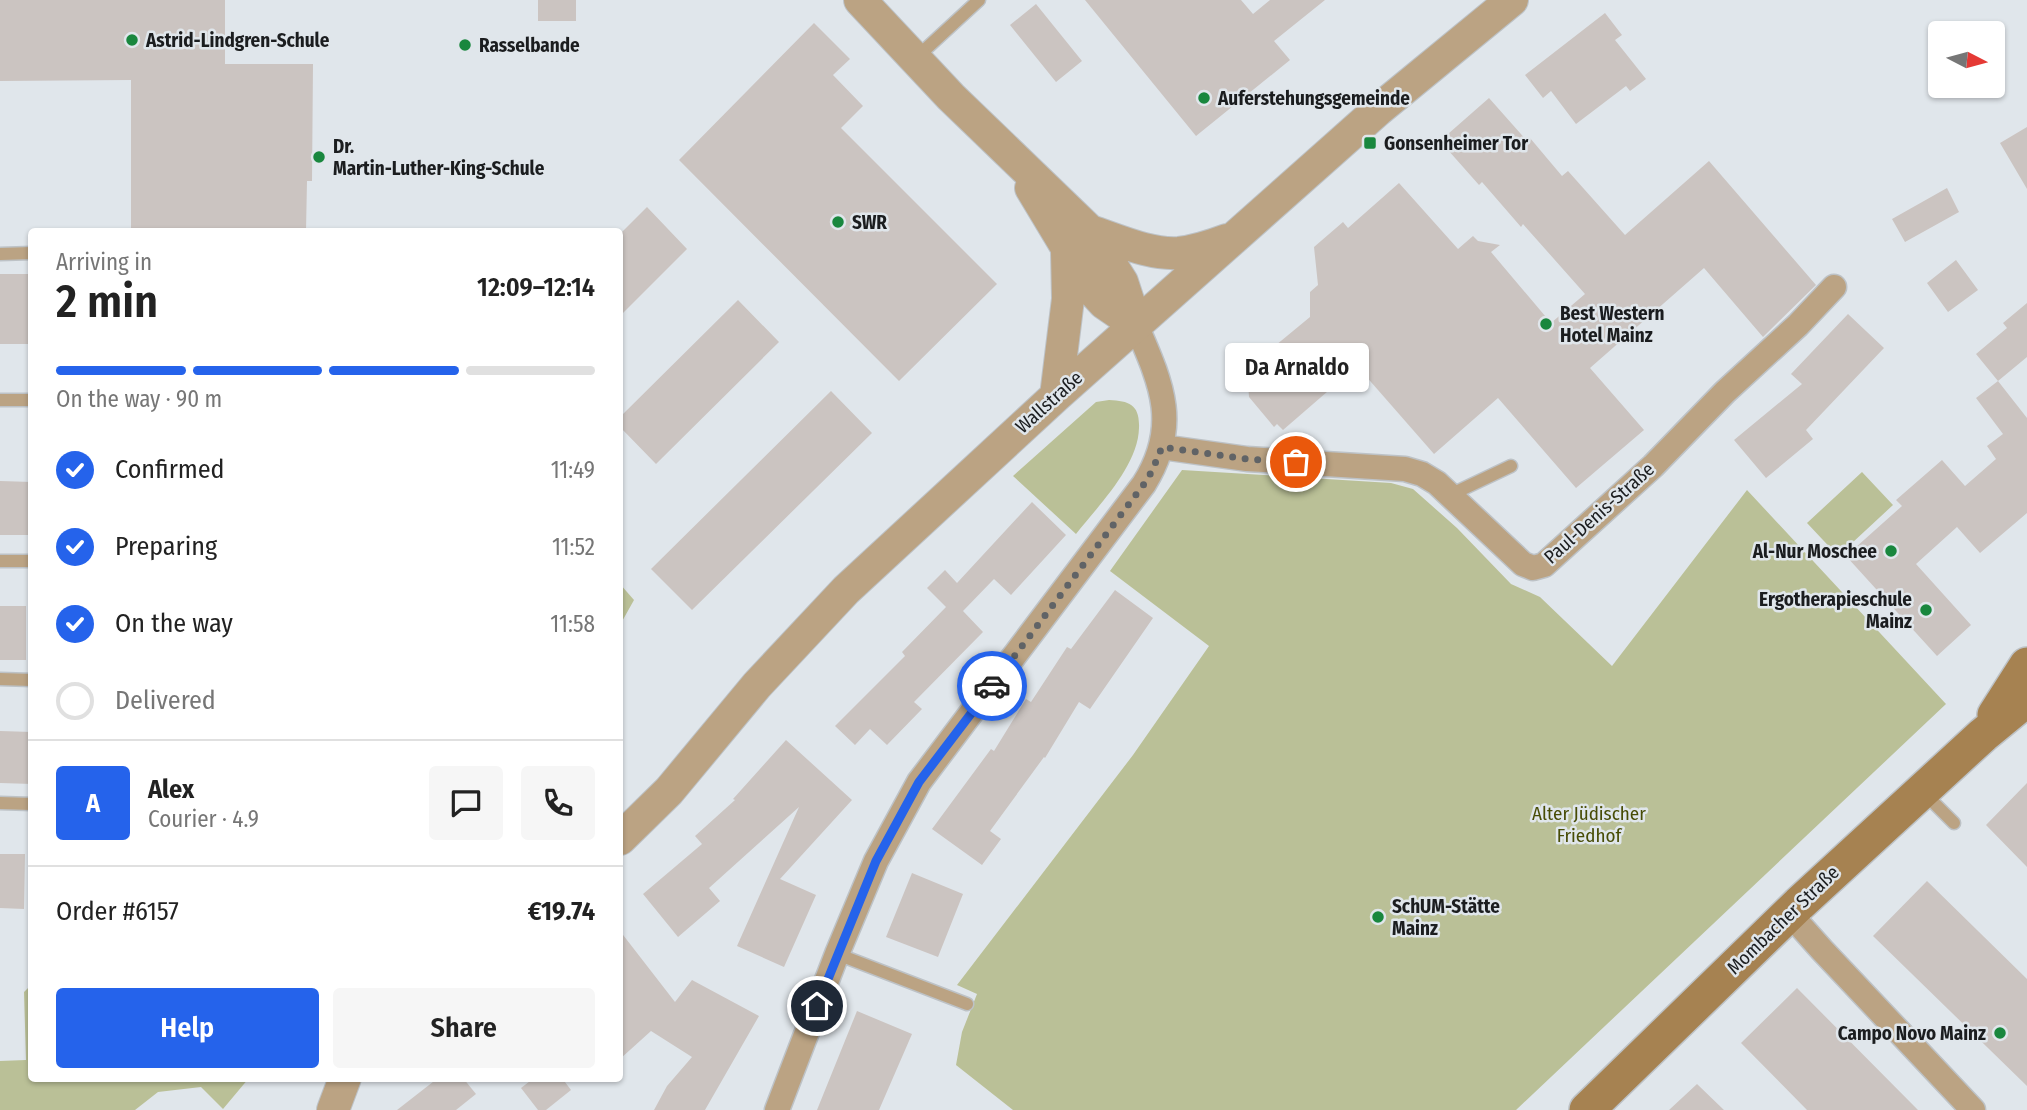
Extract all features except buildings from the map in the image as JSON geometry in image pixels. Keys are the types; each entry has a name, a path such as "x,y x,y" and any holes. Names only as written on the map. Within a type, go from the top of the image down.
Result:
{"main road":[{"name":"Mombacher Straße","path":"1983,735 2027,665"},
{"name":"Mombacher Straße","path":"1587,1110 1789,913 1983,735 2027,699"}],"street":[{"path":"777,1110 876,861 919,782 1144,484 1162,447 1165,425 1163,400 1122,282 1078,241 1011,154 951,97 860,0"},
{"name":"Wallstraße","path":"623,836 669,791 764,678 846,590 1056,396 1378,110 1512,0"},
{"path":"1078,241 1177,253 1198,250 1235,238"},
{"path":"1056,396 1078,241"},
{"name":"Paul-Denis-Straße","path":"1162,447 1247,459 1405,469 1422,474 1450,495 1522,564 1533,568 1544,565 1653,466 1834,287"},
{"path":"1789,913 1973,1110"}],"lane":[{"path":"916,58 979,0"},
{"path":"0,254 28,253"},
{"path":"0,400 28,400"},
{"path":"1450,495 1511,466"},
{"path":"0,561 28,562"},
{"path":"0,679 28,680"},
{"path":"1922,791 1955,823"},
{"path":"0,803 28,804"},
{"path":"837,954 967,1004"}],"green space":[{"path":"1109,400 1128,403 1135,409 1139,420 1137,442 1125,471 1076,534 1013,476 1096,402"},
{"name":"Alter Jüdischer Friedhof","path":"1182,470 1391,483 1413,489 1457,528 1511,584 1540,597 1612,666 1747,490 1946,704 1516,1110 1013,1110 956,1065 962,1032 977,994 957,985 1133,755 1209,646 1110,571"},
{"path":"1862,472 1893,505 1838,556 1807,523"},
{"path":"623,587 634,600 623,620"},
{"path":"28,988 28,1082 246,1082 223,1109 201,1087 158,1092 135,1110 0,1110 0,1061 26,1060 24,992"}],"way so far":[{"path":"992,686 1144,484 1162,447 1247,459 1296,462"}],"place":[{"name":"Astrid-Lindgren-Schule","path":"132,40"},
{"name":"Rasselbande","path":"465,45"},
{"name":"Auferstehungsgemeinde","path":"1204,98"},
{"name":"Gonsenheimer Tor","path":"1370,143"},
{"name":"Dr. Martin-Luther-King-Schule","path":"319,157"},
{"name":"SWR","path":"838,222"},
{"name":"Best Western Hotel Mainz","path":"1546,324"},
{"name":"Da Arnaldo","path":"1296,462"},
{"name":"Al-Nur Moschee","path":"1891,551"},
{"name":"Ergotherapieschule Mainz","path":"1926,610"},
{"name":"SchUM-Stätte Mainz","path":"1378,917"},
{"name":"Campo Novo Mainz","path":"2000,1033"}],"route":[{"path":"817,1006 876,861 919,782 992,686"}]}
